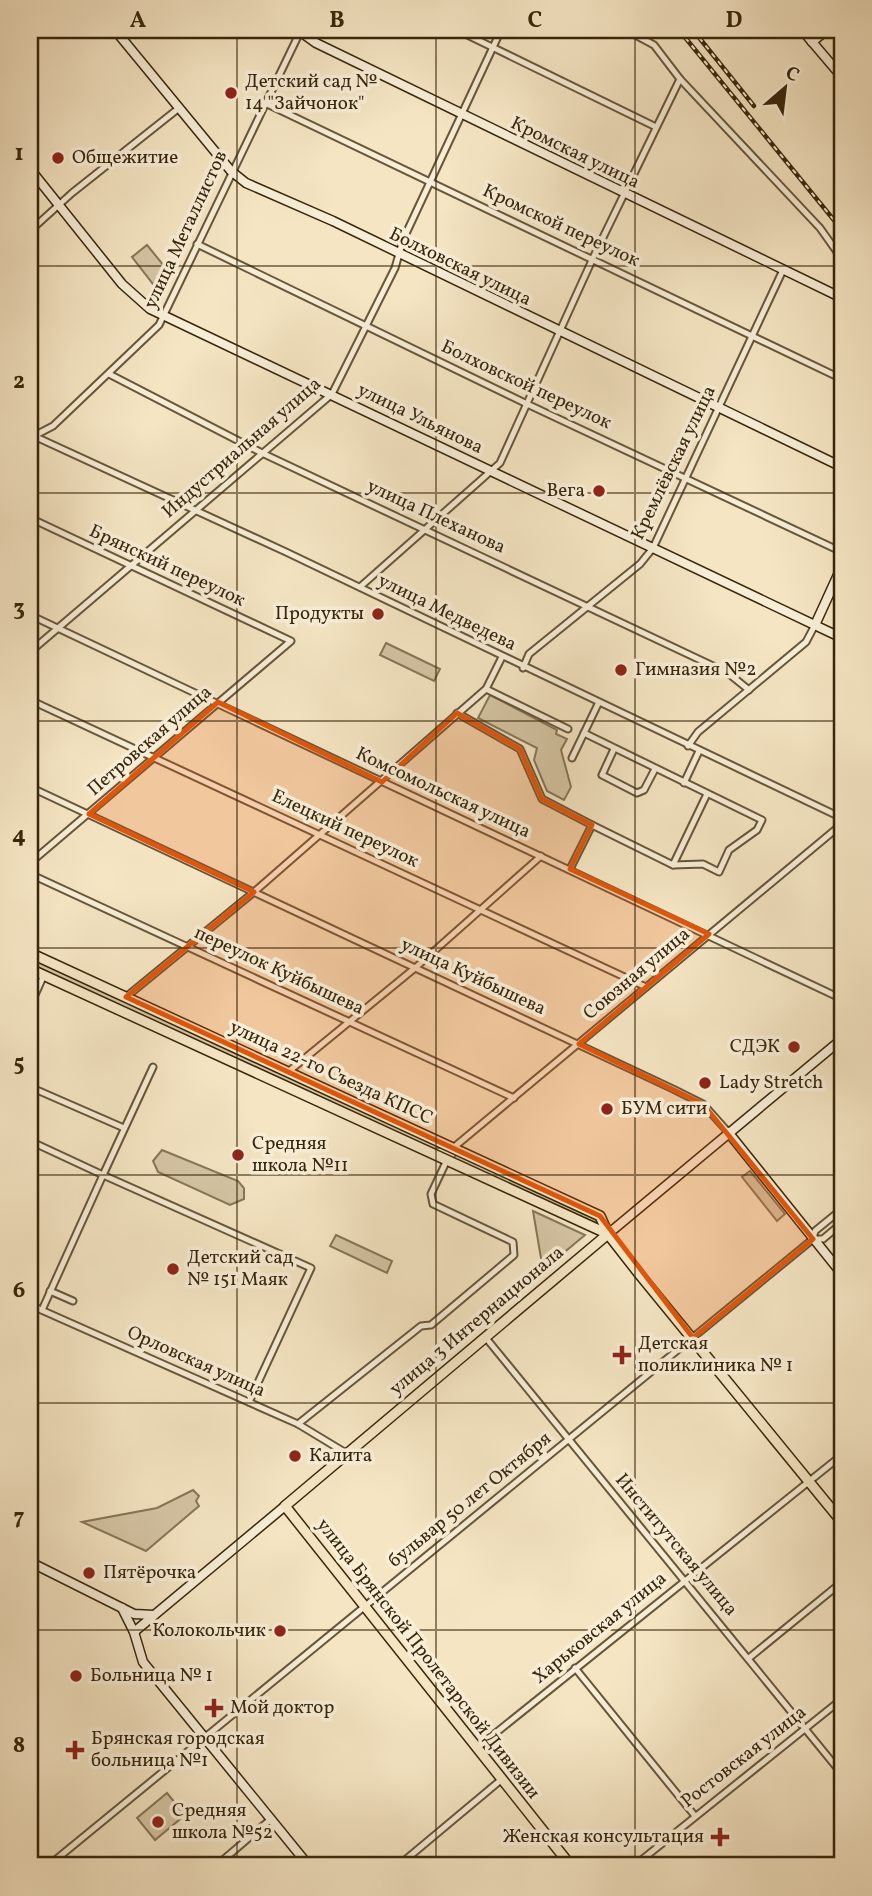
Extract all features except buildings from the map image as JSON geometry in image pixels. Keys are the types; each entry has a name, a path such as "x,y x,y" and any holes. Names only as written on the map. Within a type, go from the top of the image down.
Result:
{"main road":[{"name":"улица 22-го Съезда КПСС","path":"30,953 600,1216 608,1234 842,1522"},
{"name":"улица 22-го Съезда КПСС","path":"30,969 608,1234"},
{"name":"улица 3 Интернационала","path":"285,1506 608,1234"},
{"name":"улица Брянской Пролетарской Дивизии","path":"285,1506 571,1866"}],"street":[{"name":"Болховская улица","path":"115,30 231,171 246,183 842,467"},
{"path":"457,30 656,127"},
{"name":"Индустриальная улица","path":"30,652 332,394 395,268 398,254 501,30"},
{"path":"626,30 654,44 680,79 775,177 820,228 842,259"},
{"path":"802,30 842,77"},
{"path":"812,42 827,30"},
{"name":"улица Металлистов","path":"33,437 53,426 154,331 299,31"},
{"name":"Кромская улица","path":"299,31 316,43 461,116 842,298"},
{"path":"360,587 493,472 680,79"},
{"name":"Кромской переулок","path":"265,103 593,258 751,338 842,379"},
{"path":"30,232 179,108"},
{"name":"улица Ульянова","path":"30,169 134,297 163,316 842,638"},
{"name":"Болховской переулок","path":"197,244 527,404 842,552"},
{"name":"Кремлёвская улица","path":"523,668 529,654 640,564 653,548 783,270"},
{"name":"улица Плеханова","path":"109,373 264,454 728,673 749,690"},
{"name":"улица Медведева","path":"33,437 360,587 598,704 842,818"},
{"name":"Брянский переулок","path":"30,518 291,641"},
{"path":"688,746 698,732 806,642 842,566"},
{"name":"Комсомольская улица","path":"30,615 842,999"},
{"name":"Петровская улица","path":"30,863 291,641"},
{"path":"126,998 186,945 254,892 486,689 502,657"},
{"path":"486,689 568,729"},
{"name":"Елецкий переулок","path":"30,699 646,987"},
{"path":"572,758 598,704"},
{"path":"457,713 520,749 542,799 673,864 703,864 719,872 729,850 757,830 762,820 584,733"},
{"path":"614,749 602,775 637,793 644,790 654,769"},
{"path":"684,783 699,751"},
{"name":"улица Куйбышева","path":"30,787 703,1104 842,1274"},
{"path":"673,864 707,794"},
{"name":"Союзная улица","path":"453,1148 842,824"},
{"path":"569,869 592,825"},
{"path":"288,1072 415,968 541,856"},
{"name":"переулок Куйбышева","path":"30,874 186,945 340,1020 349,1021 514,1098"},
{"path":"30,1006 44,975"},
{"name":"улица 3 Интернационала","path":"608,1234 842,1039"},
{"path":"42,1310 153,1067"},
{"path":"30,1087 124,1128"},
{"path":"30,1141 311,1268 249,1402"},
{"path":"298,1424 422,1326 431,1325 514,1255 513,1242 433,1204 431,1194 453,1148"},
{"name":"бульвар 50 лет Октября","path":"48,1866 813,1239 815,1231 842,1209"},
{"path":"813,1239 822,1239 842,1223"},
{"path":"50,1291 73,1301"},
{"name":"Орловская улица","path":"30,1305 298,1424 346,1453"},
{"name":"Институтская улица","path":"485,1337 842,1774"},
{"name":"Харьковская улица","path":"477,1748 842,1455"},
{"name":"улица 3 Интернационала","path":"134,1632 285,1506"},
{"path":"30,1562 134,1614 154,1615"},
{"path":"749,1658 842,1581"},
{"path":"122,1608 134,1632 143,1662 309,1866"},
{"path":"575,1668 695,1816"},
{"name":"Ростовская улица","path":"634,1866 842,1699"},
{"path":"398,1866 502,1779"},
{"path":"216,1866 271,1819"}],"highlighted area":[{"path":"218,702 382,782 457,713 520,749 542,799 592,825 570,869 709,934 579,1044 703,1104 813,1239 693,1338 600,1216 126,997 254,892 89,814"}],"shaded area":[{"path":"147,245 169,272 153,284 132,257"},
{"path":"386,643 440,669 434,681 380,655"},
{"path":"490,695 557,730 556,734 567,739 561,750 571,787 564,800 547,791 534,760 537,748 478,718"},
{"path":"30,956 439,1148 432,1149 30,964"},
{"path":"162,1150 238,1181 244,1188 244,1199 230,1205 158,1172 153,1161"},
{"path":"457,1154 596,1218 597,1224 453,1159"},
{"path":"750,1171 785,1214 777,1221 742,1177"},
{"path":"533,1211 585,1235 543,1270"},
{"path":"336,1235 392,1261 387,1273 330,1246"},
{"path":"193,1490 199,1496 196,1501 199,1506 146,1551 82,1522 157,1508"},
{"path":"167,1793 185,1815 155,1840 137,1818"}],"railway":[{"path":"679,30 842,230"},
{"path":"693,30 754,106"}],"place":[{"name":"Детский сад № 14 \"Зайчонок\"","path":"231,93"},
{"name":"Общежитие","path":"58,158"},
{"name":"Вега","path":"599,491"},
{"name":"Продукты","path":"378,614"},
{"name":"Гимназия №2","path":"621,670"},
{"name":"СДЭК","path":"794,1047"},
{"name":"Lady Stretch","path":"705,1083"},
{"name":"БУМ сити","path":"607,1109"},
{"name":"Средняя школа №11","path":"238,1155"},
{"name":"Детский сад № 151 Маяк","path":"173,1269"},
{"name":"Детская поликлиника № 1","path":"622,1355"},
{"name":"Калита","path":"295,1456"},
{"name":"Пятёрочка","path":"89,1573"},
{"name":"Колокольчик","path":"280,1631"},
{"name":"Больница № 1","path":"76,1676"},
{"name":"Мой доктор","path":"214,1708"},
{"name":"Брянская городская больница №1","path":"75,1750"},
{"name":"Средняя школа №52","path":"158,1822"},
{"name":"Женская консультация","path":"720,1837"}]}
